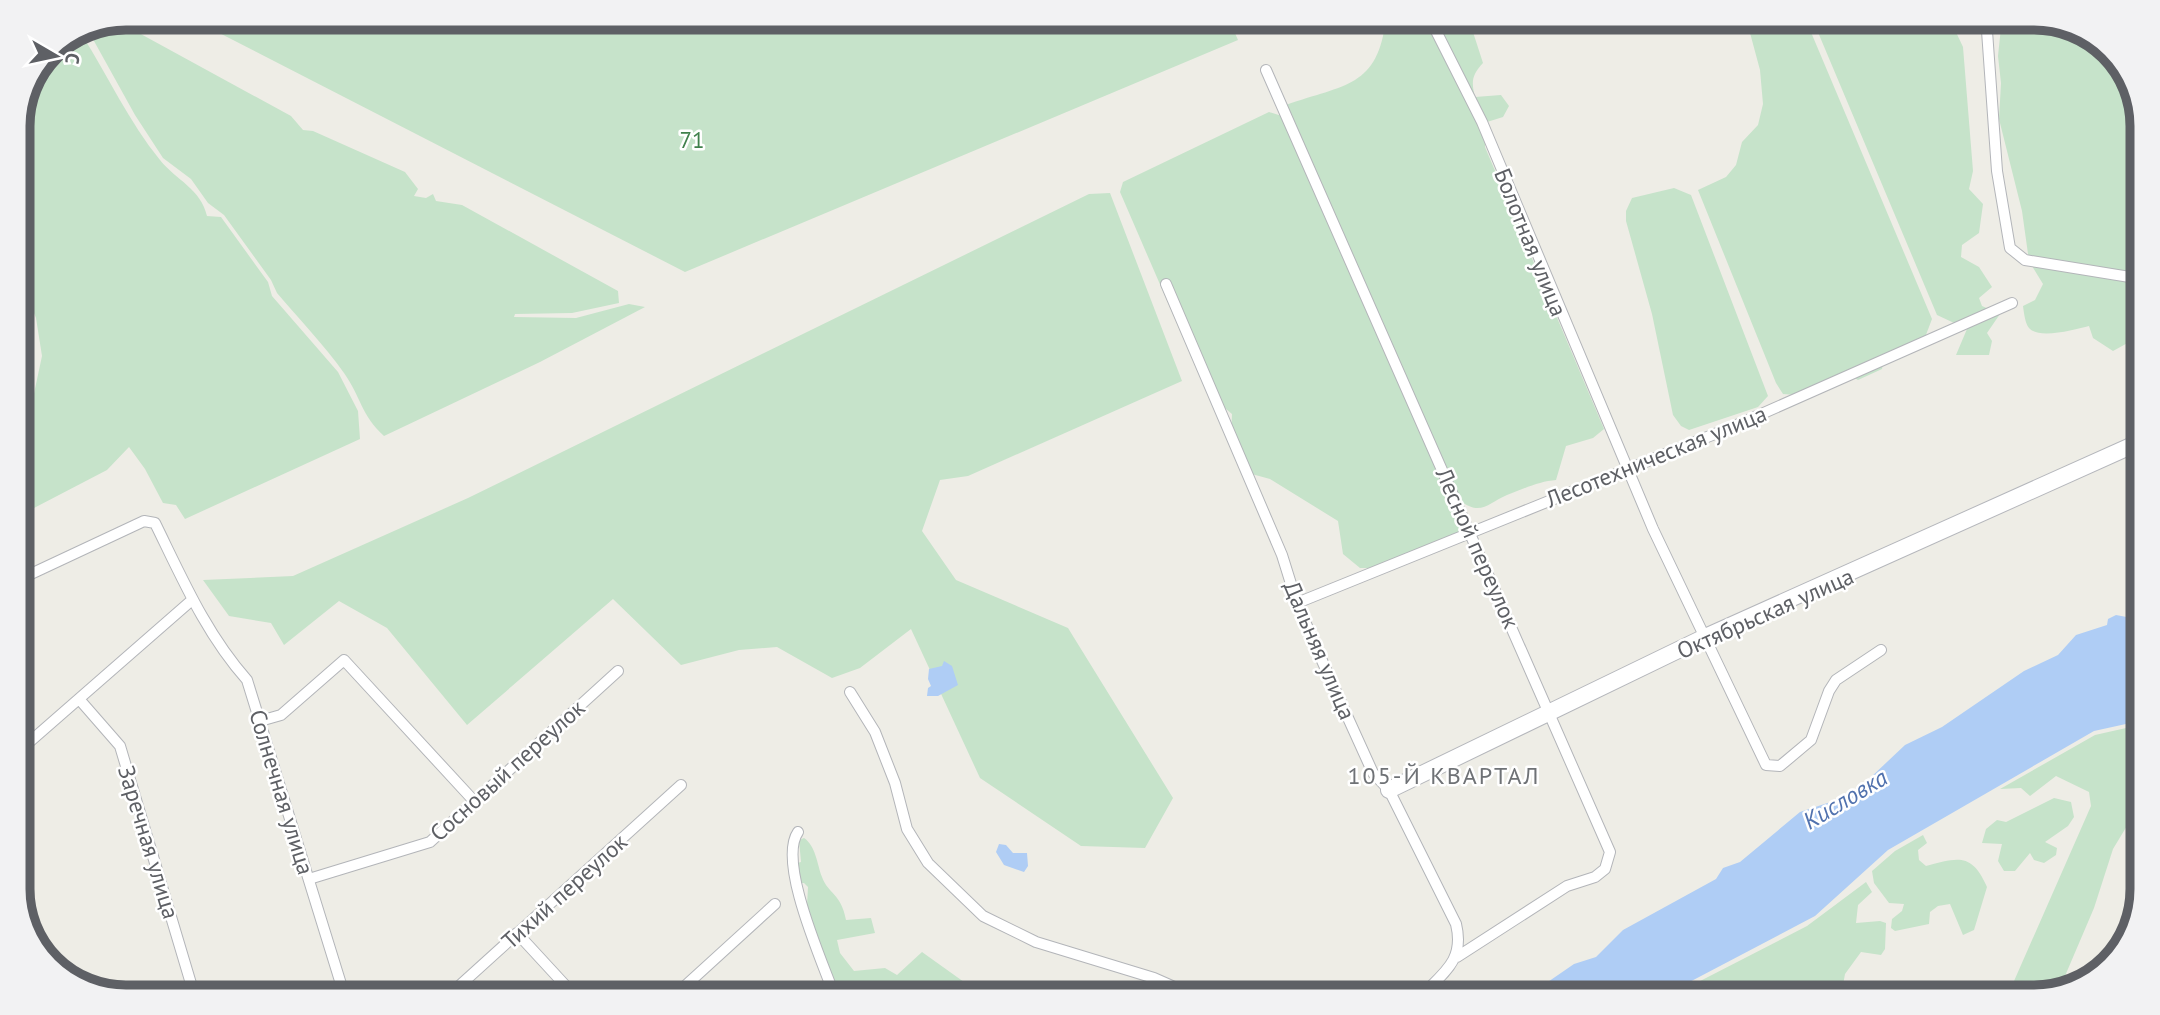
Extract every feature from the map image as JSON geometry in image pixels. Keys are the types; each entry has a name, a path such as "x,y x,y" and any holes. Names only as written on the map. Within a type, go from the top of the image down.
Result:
{"street":[{"name":"Болотная улица","path":"1435,30 1487,135 1627,469 1703,638 1766,765 1780,766 1811,740 1829,691 1836,680 1881,650"},
{"path":"1987,30 1997,171 2010,248 2025,260 2130,277"},
{"name":"Лесной переулок","path":"1266,70 1610,852 1605,869 1595,877 1567,886 1457,957"},
{"name":"Дальняя улица","path":"1166,284 1282,555 1297,603 1373,772 1389,789 1456,924 1460,947 1457,957"},
{"name":"Лесотехническая улица","path":"1297,603 1732,427 2012,303"},
{"name":"Октябрьская улица","path":"1389,789 1703,638 2130,446"},
{"name":"Солнечная улица","path":"30,575 150,521 155,523 192,600 222,652 247,680 341,985"},
{"path":"30,742 192,600"},
{"path":"260,721 281,715 344,660 474,801"},
{"name":"Сосновый переулок","path":"309,879 430,842 618,671"},
{"path":"850,692 875,732 914,840 928,863 983,916 1036,942 1169,985"},
{"name":"Заречная улица","path":"79,699 120,746 191,985"},
{"name":"Тихий переулок","path":"461,985 681,785"},
{"path":"798,832 792,846 797,889 830,985"},
{"path":"687,985 775,904"},
{"path":"517,933 564,985"},
{"path":"1431,985 1457,957"}],"green space":[{"path":"133,30 291,116 303,130 313,131 405,172 418,189 414,196 426,198 433,194 436,201 462,205 618,291 619,303 572,313 515,314 514,317 576,318 629,304 645,307 540,362 384,436 370,421 344,373 277,293 271,280 224,215 208,203 191,179 163,158 135,115 92,37 113,31"},
{"name":"71","path":"213,30 1234,30 1238,40 685,272"},
{"path":"1384,30 1472,30 1483,63 1473,78 1475,97 1501,95 1509,106 1503,117 1487,122 1485,147 1604,429 1593,438 1566,446 1556,480 1525,488 1480,508 1462,502 1286,105 1355,80 1375,58"},
{"path":"1749,30 1810,30 1932,319 1924,340 1884,358 1882,369 1858,380 1846,373 1795,395 1783,394 1776,383 1698,190 1726,177 1736,165 1742,142 1758,125 1763,104 1760,70"},
{"path":"1817,30 1955,30 1963,47 1973,171 1969,189 1983,204 1979,233 1962,245 1961,257 1979,267 1992,287 1979,298 1982,306 2000,314 1987,333 1992,341 1989,355 1956,355 1967,329 1937,315"},
{"path":"2001,30 2035,30 2071,37 2098,53 2107,62 2125,95 2130,119 2130,342 2113,351 2093,338 2089,326 2058,333 2041,333 2029,328 2027,323 2023,306 2035,300 2043,284 2029,261 2022,211 1999,119 2001,83 1998,56"},
{"path":"85,40 149,145 166,167 194,192 207,216 221,217 268,282 272,296 338,372 358,411 360,439 185,519 176,505 163,503 145,469 129,447 107,470 34,508 30,485 30,412 42,356 36,318 30,303 30,119 33,101 49,67 62,53"},
{"path":"1269,112 1282,116 1461,527 1454,542 1375,568 1360,568 1343,554 1338,521 1270,479 1248,473 1231,441 1232,414 1207,393 1120,192 1123,182"},
{"path":"1674,188 1691,195 1768,396 1758,407 1689,430 1681,426 1673,415 1652,314 1626,221 1626,211 1632,198"},
{"path":"1110,193 1182,381 968,476 940,480 922,531 956,580 1068,628 1173,798 1145,848 1081,846 980,778 911,629 860,668 832,678 777,647 739,650 681,665 613,599 467,725 387,628 339,601 284,645 271,623 229,616 203,580 293,576 468,498 1089,194"},
{"path":"2130,727 2130,821 2113,849 2094,908 2063,980 2047,984 2012,985 2091,806 2089,792 2056,776 2030,796 2021,788 2000,789 2095,735"},
{"path":"2054,798 2071,802 2074,817 2068,826 2045,842 2057,848 2056,855 2044,863 2034,860 2030,853 2015,871 2004,871 1998,861 2002,844 1982,843 1986,829 1997,820 2006,822"},
{"path":"1923,835 1927,843 1918,850 1919,860 1926,866 1963,860 1976,868 1987,887 1974,930 1963,935 1950,904 1938,906 1930,912 1929,924 1895,931 1891,928 1892,919 1902,911 1904,904 1889,903 1874,883 1872,871 1895,851"},
{"path":"804,838 814,850 822,877 841,904 846,920 871,918 875,933 837,940 840,953 854,971 885,968 897,975 922,952 968,985 833,985 807,905 808,887 799,883 799,840"},
{"path":"1866,882 1872,892 1858,905 1856,923 1886,923 1885,949 1881,955 1861,952 1845,974 1843,985 1692,985 1807,926"}],"water":[{"name":"Кисловка","path":"2116,615 2130,618 2130,723 2094,731 1888,850 1815,916 1684,985 1543,985 1574,964 1596,957 1623,930 1716,879 1723,868 1740,862 1800,812 1852,795 1905,745 1942,727 2024,671 2058,655 2076,635 2107,625 2108,619"},
{"path":"944,661 952,666 958,685 938,696 927,696 931,686 928,679 929,669 942,666"},
{"path":"999,844 1006,845 1013,853 1027,853 1028,866 1024,872 1004,865 996,852"}],"district":[{"name":"105-Й КВАРТАЛ","path":"1444,775"}]}
